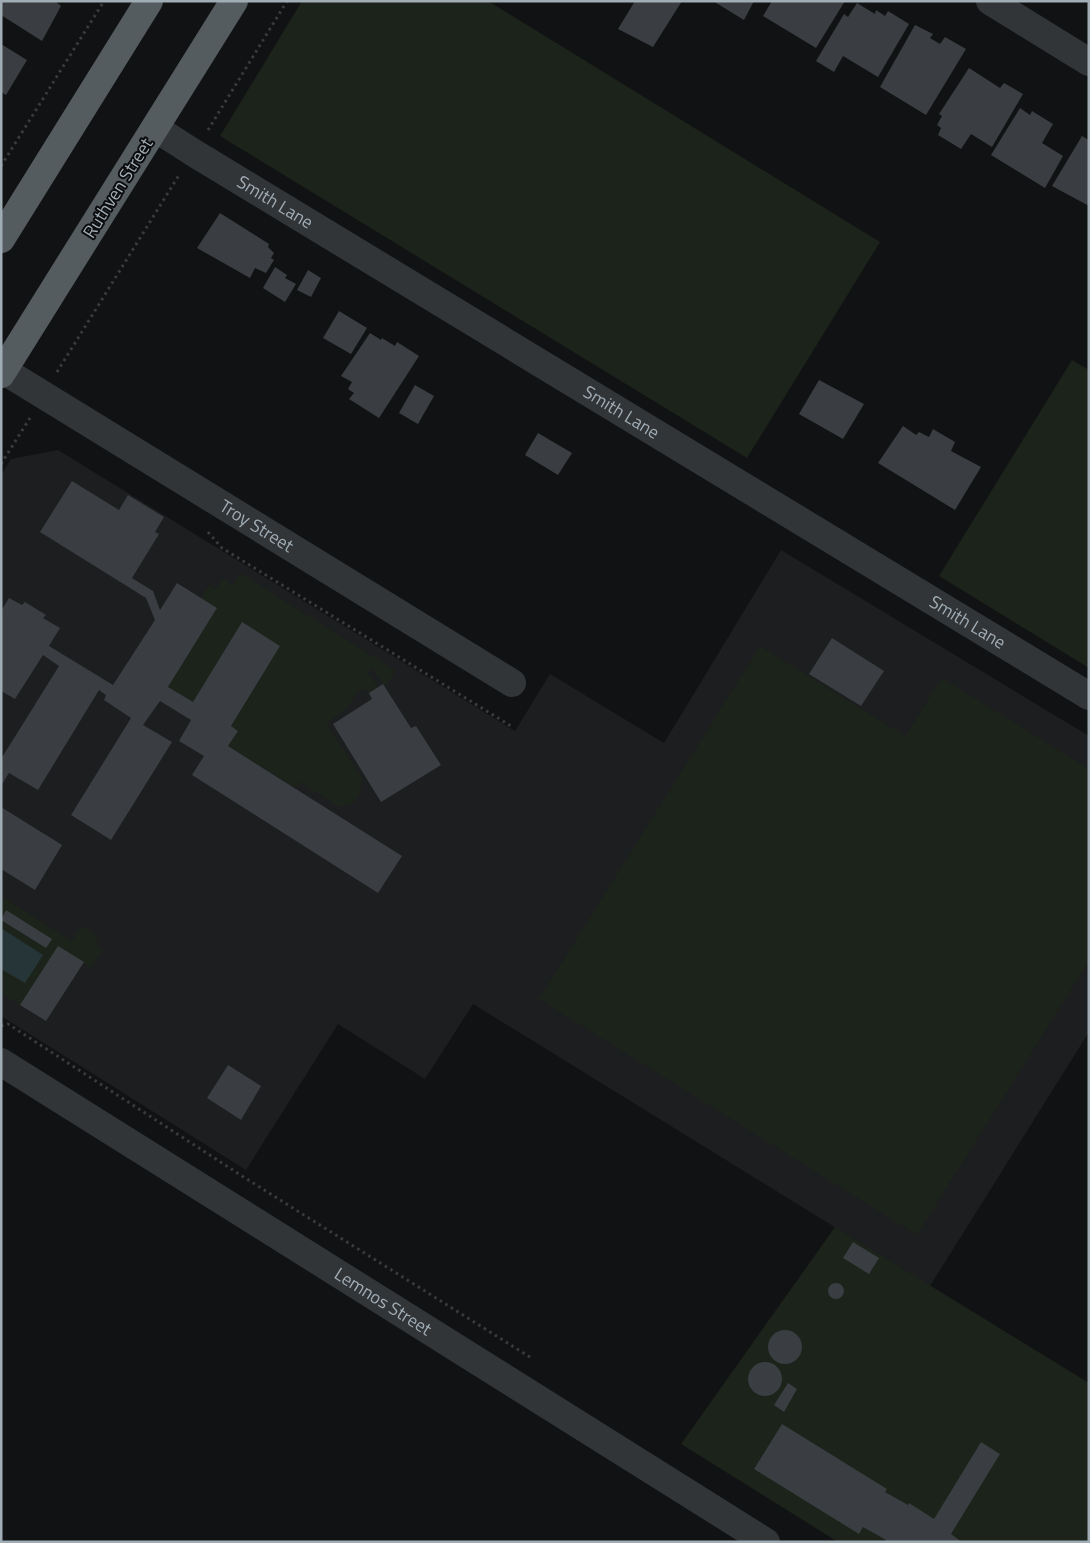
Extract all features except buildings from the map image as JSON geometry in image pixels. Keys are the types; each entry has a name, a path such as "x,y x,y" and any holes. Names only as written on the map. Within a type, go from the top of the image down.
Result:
{"highway":[{"path":"1,238 149,1"},
{"name":"Ruthven Street","path":"2,371 234,1"}],"street":[{"path":"990,1 1089,62"},
{"name":"Smith Lane","path":"155,128 1089,696"},
{"name":"Troy Street","path":"2,371 512,683"},
{"name":"Lemnos Street","path":"1,1062 766,1542"}],"path":[{"path":"1,166 104,1"},
{"path":"1,464 29,421 68,352 194,153 287,1"},
{"path":"29,421 34,425"},
{"path":"203,529 210,533 222,548 511,726"},
{"path":"1,1026 8,1024 250,1181 536,1361"}],"shaded area":[{"path":"302,1 488,1 880,242 747,458 220,136"},
{"path":"1072,360 1089,370 1089,668 939,576"},
{"path":"58,450 515,731 550,674 664,743 781,550 1089,736 1089,1032 930,1286 473,1004 425,1079 338,1024 246,1170 1,1016 1,475 11,459"},
{"path":"240,573 396,671 385,687 372,668 367,671 378,687 369,693 366,689 360,689 347,708 329,721 328,726 362,778 360,794 349,805 338,806 300,782 296,788 228,746 238,731 231,726 280,646 242,623 193,702 168,687 217,608 201,598 209,585 216,589 223,578 233,585"},
{"path":"760,646 905,736 942,678 1089,769 1089,961 917,1235 539,999"},
{"path":"1,896 72,941 81,926 99,937 95,944 103,949 91,968 82,963 46,1021 1,993"},
{"path":"1,928 43,955 25,983 1,969"},
{"path":"835,1227 1089,1383 1089,1542 838,1542 681,1444"}]}
